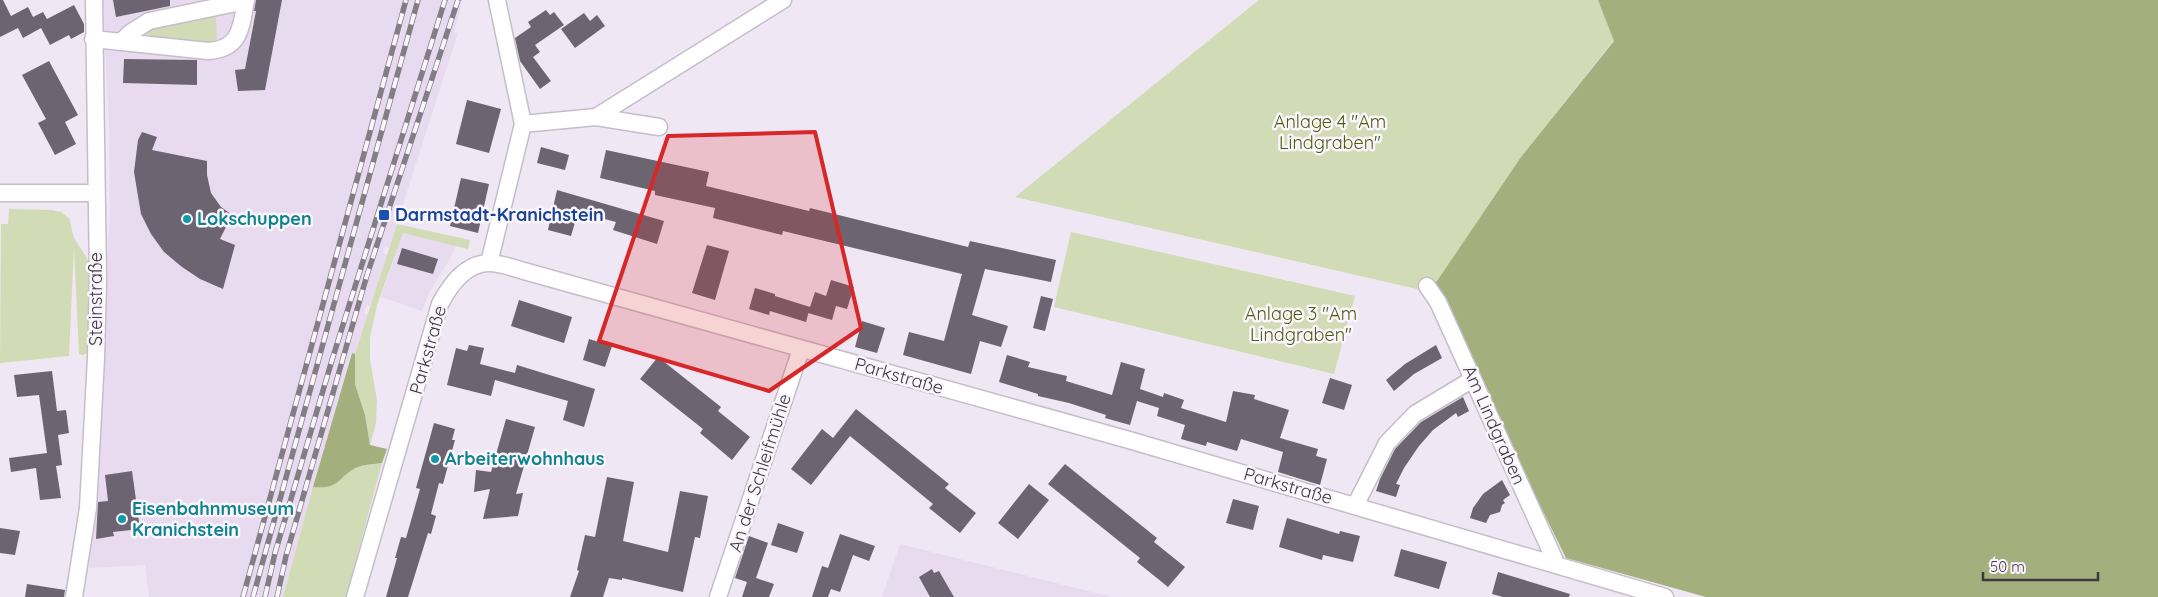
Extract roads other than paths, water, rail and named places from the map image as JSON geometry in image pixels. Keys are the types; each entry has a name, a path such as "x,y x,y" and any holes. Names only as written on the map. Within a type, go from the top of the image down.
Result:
{"street":[{"name":"Steinstraße","path":"74,597 88,508 95,377 98,280 95,193 94,0"},
{"path":"93,39 121,42 208,51 219,50 228,47 235,39 240,29 246,0 149,21 130,33 121,42"},
{"path":"489,263 522,124 497,0"},
{"path":"596,117 783,0"},
{"path":"522,124 596,117 659,127"},
{"path":"0,193 95,193"},
{"name":"Parkstraße","path":"355,597 440,304 448,289 463,274 480,264 489,263 524,270 1129,440 1665,597"},
{"name":"Am Lindgraben","path":"1427,286 1438,302 1557,565"},
{"name":"An der Schleifmühle","path":"718,597 801,348"},
{"path":"1356,506 1387,443 1415,414 1473,379"}],"railway":[{"path":"243,597 406,0"},
{"path":"253,597 418,0"},
{"path":"265,597 275,553 332,360 445,0"},
{"path":"277,597 286,556 367,275 458,0"}],"place":[{"name":"Darmstadt-Kranichstein","path":"384,215"},
{"name":"Lokschuppen","path":"187,219"},
{"name":"Arbeiterwohnhaus","path":"435,459"},
{"name":"Eisenbahnmuseum Kranichstein","path":"122,519"}],"park label":[{"name":"Anlage 4 \"Am Lindgraben\"","path":"1330,132"},
{"name":"Anlage 3 \"Am Lindgraben\"","path":"1301,324"}]}
